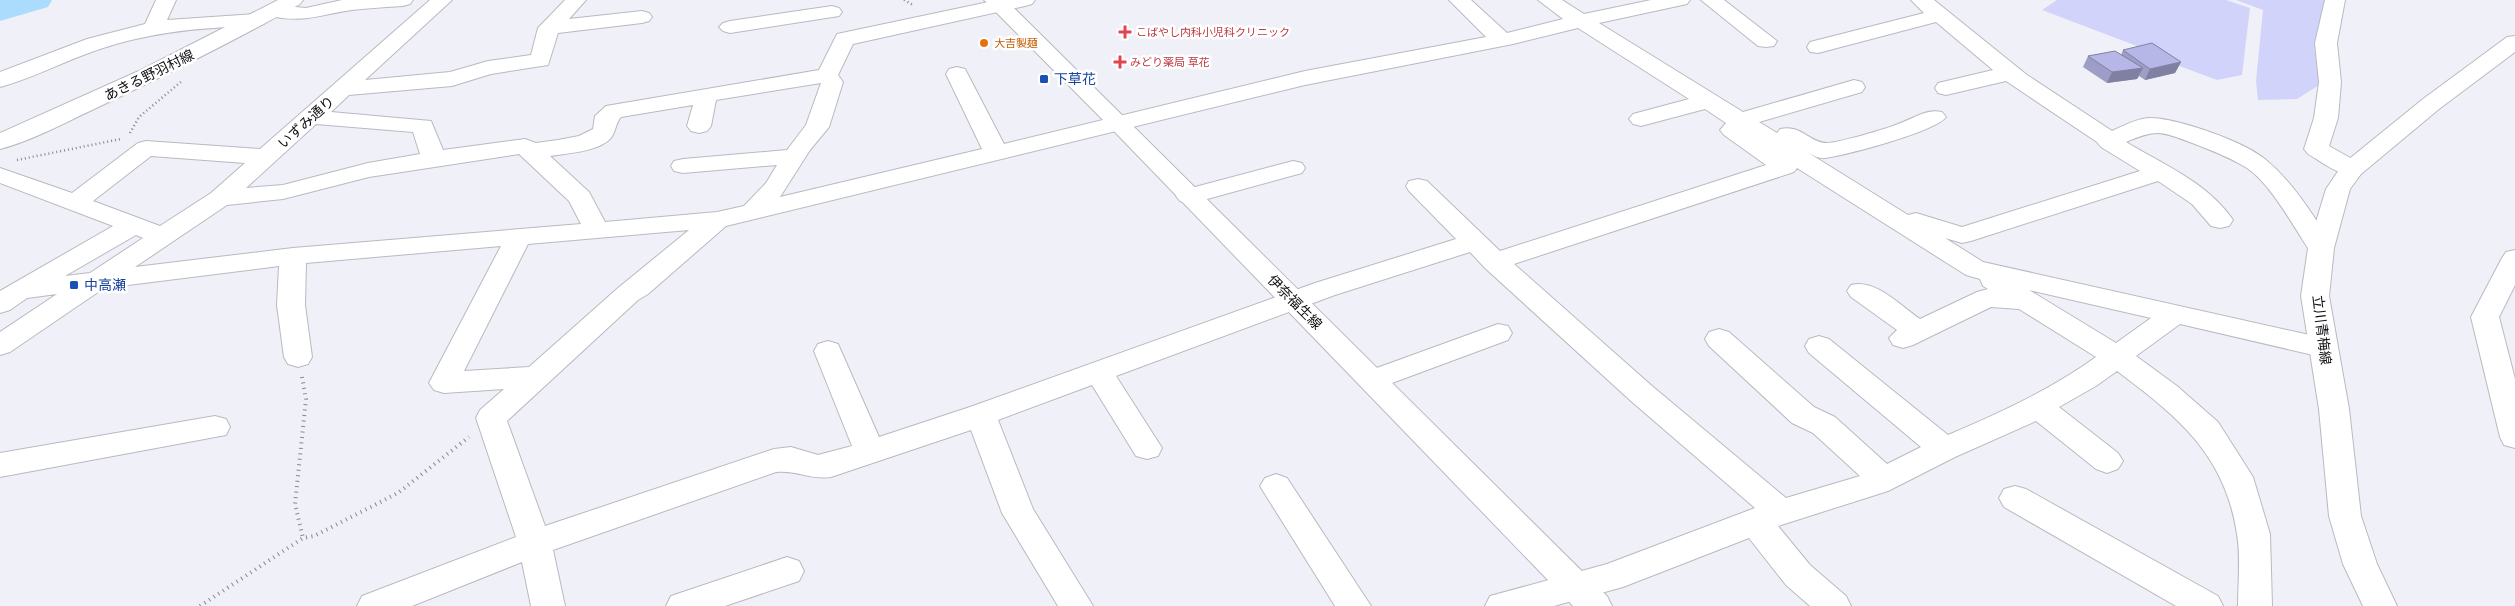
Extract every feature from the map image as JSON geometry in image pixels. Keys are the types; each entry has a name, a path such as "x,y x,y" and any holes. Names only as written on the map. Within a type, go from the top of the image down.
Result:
{"street":[{"path":"153,29 166,0"},
{"name":"あきる野羽村線","path":"0,142 100,99 169,66 293,0"},
{"path":"0,80 73,51 153,29 265,15 306,14 352,4 403,0"},
{"name":"いずみ通り","path":"0,345 220,198 443,0"},
{"path":"343,89 452,79 488,68 540,60 549,28 576,0"},
{"path":"845,38 997,3 1025,0"},
{"path":"1459,0 1502,40"},
{"path":"1548,0 1741,123 2116,356 2167,393 2207,430 2237,477 2254,534 2255,606"},
{"path":"10,297 95,280 293,256 717,220 1305,78 1502,40 1680,0"},
{"path":"1711,0 1766,41"},
{"path":"1921,0 2010,73 2110,140 2109,142 2173,179 2209,203 2220,220"},
{"path":"2335,0 2326,43 2330,82 2326,118 2316,149 2352,169"},
{"name":"伊奈福生線","path":"997,3 1118,122 1586,597"},
{"path":"730,27 831,6 842,18 847,35 827,75"},
{"path":"1818,47 1939,15"},
{"path":"549,28 642,17"},
{"name":"立川青梅線","path":"2380,606 2360,564 2345,516 2334,409 2322,347 2315,296 2320,248 2338,189 2352,169 2431,104 2515,42"},
{"path":"1946,88 2010,73"},
{"path":"957,74 996,152"},
{"path":"532,151 587,142 600,136 605,129 607,116 614,112 827,75"},
{"path":"753,212 776,187 795,156 817,127 832,82 827,75"},
{"path":"1494,262 1785,167 1732,130 1745,119 1854,87"},
{"path":"699,126 706,96"},
{"path":"1641,119 1707,101"},
{"path":"312,117 423,126 434,159"},
{"path":"1741,123 1760,122 1824,151 1905,130 1934,118"},
{"path":"2110,140 2147,125 2168,126 2228,148 2256,164 2276,185 2320,248"},
{"path":"220,198 283,192 350,174 434,159 525,146 580,197 597,230"},
{"path":"75,203 146,148 268,157"},
{"path":"683,166 795,156"},
{"path":"1190,196 1293,168"},
{"path":"5,169 75,203 163,236"},
{"path":"1880,210 1962,235 2160,173"},
{"path":"1418,186 1494,262 1620,376 1768,516 1798,576 1834,606"},
{"path":"548,606 535,543 491,418 628,294 638,288 717,220"},
{"path":"10,297 134,225"},
{"path":"519,236 444,384 538,377"},
{"path":"374,606 535,543 774,461 791,459 818,467 831,465 981,415 1294,301 1473,242"},
{"path":"293,256 291,306 298,357"},
{"path":"2514,260 2485,317 2515,437"},
{"path":"1975,269 2322,347"},
{"path":"1861,291 1910,334 1987,298 2026,300"},
{"path":"1511,605 1586,597 1611,576 1768,516 1883,479 1944,449 2012,420 2086,380 2175,314"},
{"path":"1373,380 1498,333"},
{"path":"1719,339 1803,415 1824,425 1883,479"},
{"path":"1819,346 1944,449"},
{"path":"828,351 870,452"},
{"path":"1098,372 1147,448"},
{"path":"2037,406 2108,462"},
{"path":"981,415 1018,513 1076,606"},
{"path":"0,465 215,427"},
{"path":"1276,486 1354,606"},
{"path":"2015,498 2206,606"},
{"path":"683,606 787,571"}],"path":[{"path":"5,169 127,138 139,117 188,76"},
{"path":"298,357 306,399 295,504 303,538"},
{"path":"200,606 303,538 314,536 398,493 450,454 491,418"}],"shaded area":[{"path":"2057,0 2226,0 2250,8 2242,75 2217,80 2147,54 2150,51 2042,10"},
{"path":"2236,0 2331,0 2324,82 2297,99 2258,100 2256,81 2263,10"}],"building":[{"path":"2152,43 2181,62 2150,69 2123,50"},
{"path":"2115,51 2143,68 2112,72 2088,56"}],"waterway":[{"path":"0,11 36,0"}],"place":[{"name":"こばやし内科小児科クリニック","path":"1125,32"},
{"name":"大吉製麺","path":"984,43"},
{"name":"みどり薬局 草花","path":"1120,62"},
{"name":"下草花","path":"1044,79"},
{"name":"中高瀬","path":"74,285"}]}
